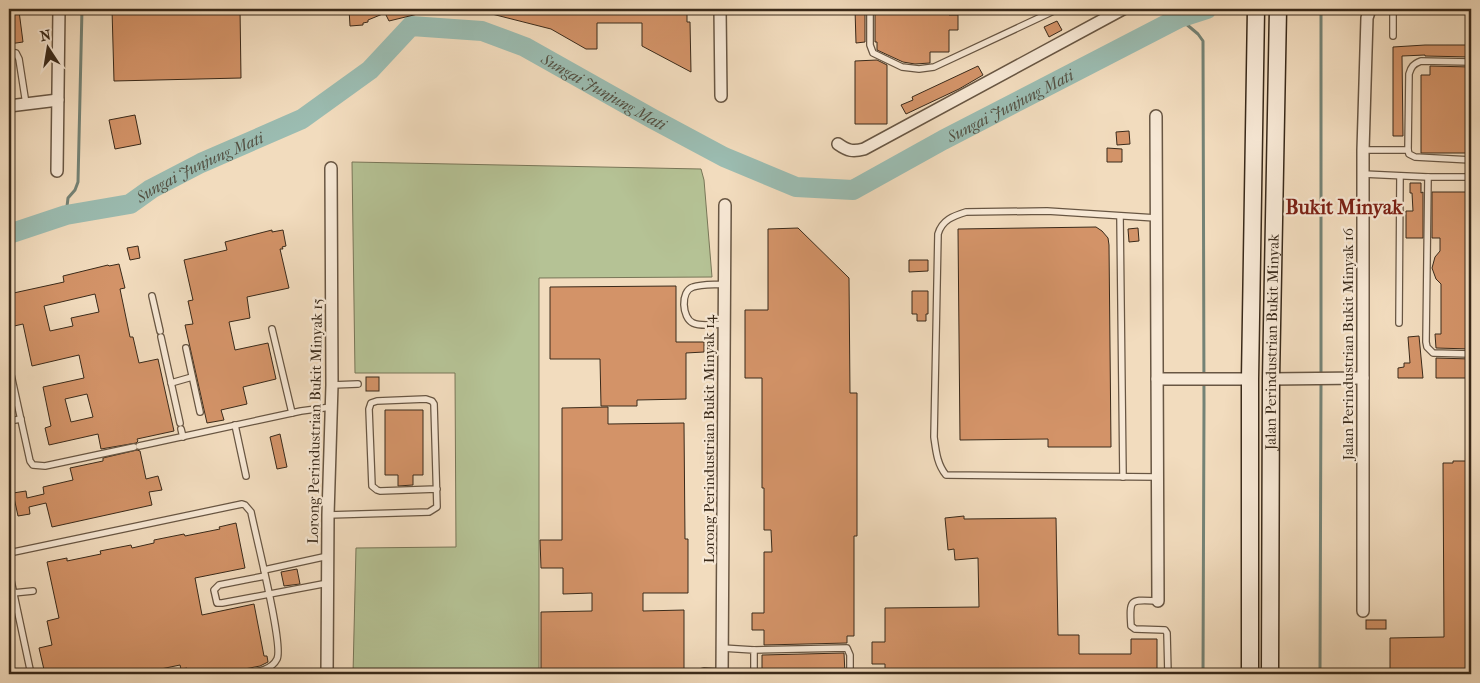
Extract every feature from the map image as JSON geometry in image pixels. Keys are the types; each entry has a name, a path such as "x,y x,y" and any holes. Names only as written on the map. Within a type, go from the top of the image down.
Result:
{"main road":[{"name":"Jalan Perindustrian Bukit Minyak","path":"1270,674 1271,379 1278,11"},
{"name":"Jalan Perindustrian Bukit Minyak","path":"1250,674 1250,379 1256,16"}],"street":[{"path":"58,171 59,9"},
{"path":"720,9 721,96"},
{"path":"838,144 847,151 856,152 864,149 1123,9"},
{"name":"Jalan Perindustrian Bukit Minyak 16","path":"1363,611 1362,150 1369,13"},
{"path":"9,106 58,100"},
{"path":"1156,116 1158,601"},
{"name":"Lorong Perindustrian Bukit Minyak 15","path":"327,674 328,515 332,407 331,168"},
{"name":"Lorong Perindustrian Bukit Minyak 14","path":"722,673 725,205"},
{"path":"1271,379 1362,378"},
{"path":"1157,379 1250,379"}],"lane":[{"path":"870,9 870,45 873,53 902,67 919,69 941,65 1058,9"},
{"path":"1392,36 1393,9"},
{"path":"9,52 16,53 19,59 26,104"},
{"path":"1471,62 1420,61 1411,68 1409,74 1408,150 1409,154 1415,157 1471,160"},
{"path":"1362,150 1408,150"},
{"path":"1363,174 1471,177"},
{"path":"1399,323 1400,176"},
{"path":"1428,177 1427,347 1433,353 1471,354"},
{"path":"1156,218 1047,211 966,212 955,215 940,226 938,234 934,437 938,461 946,475 1158,477"},
{"path":"1120,216 1123,477"},
{"path":"724,324 698,325 688,320 685,314 685,294 694,286 725,284"},
{"path":"152,296 182,437"},
{"path":"272,329 292,413"},
{"path":"186,348 200,412"},
{"path":"10,370 30,461 38,466 292,413 332,407"},
{"path":"171,383 192,377"},
{"path":"332,385 358,384"},
{"path":"328,515 429,512 437,507 437,489 434,407 432,401 426,399 377,400 371,403 369,409 371,483 374,489 380,491 437,489"},
{"path":"9,421 21,419"},
{"path":"235,425 246,476"},
{"path":"9,553 242,504 248,506 251,512 269,595 279,653 272,666 265,670 243,674"},
{"path":"328,556 219,585 214,590 215,600 217,603 222,604 328,583"},
{"path":"9,571 31,674"},
{"path":"13,593 33,590"},
{"path":"1158,601 1138,600 1132,603 1130,606 1131,626 1135,629 1165,630 1167,633 1168,674"},
{"path":"722,648 754,650 847,648 850,655 850,674"},
{"path":"754,650 754,674"},
{"path":"695,674 704,671 722,673"}],"green space":[{"path":"352,162 701,169 704,180 712,277 539,278 539,674 353,674 356,548 456,547 455,373 355,373"}],"building":[{"path":"112,9 240,9 241,78 114,81"},
{"path":"349,9 426,9 426,12 389,21 385,13 368,20 363,25 350,26"},
{"path":"484,9 687,9 687,22 690,22 691,72 642,46 642,23 597,23 597,49 586,49 551,29 484,12"},
{"path":"855,9 865,9 865,42 856,43"},
{"path":"875,9 949,9 949,15 958,15 958,30 949,30 949,52 930,52 930,63 915,64 903,62 877,50 877,42 875,42"},
{"path":"19,11 23,42 9,44 9,13"},
{"path":"1057,21 1062,30 1049,37 1044,27"},
{"path":"1471,45 1471,57 1402,56 1403,136 1393,136 1393,47"},
{"path":"877,60 887,65 887,124 855,124 855,61"},
{"path":"978,66 983,75 959,89 906,114 901,105 913,100 912,97"},
{"path":"1430,66 1471,67 1471,153 1421,153 1421,75 1430,75"},
{"path":"135,115 141,144 115,149 109,120"},
{"path":"1129,131 1130,144 1117,145 1116,132"},
{"path":"1107,148 1122,149 1122,162 1107,162"},
{"path":"1410,183 1421,183 1421,193 1423,192 1423,238 1406,238 1406,211 1413,211"},
{"path":"1432,192 1471,192 1471,349 1436,348 1435,334 1441,334 1441,284 1436,279 1432,268 1435,257 1440,251 1440,238 1432,238"},
{"path":"1096,227 1108,238 1109,245 1111,447 1048,447 1048,439 960,440 958,229"},
{"path":"798,228 849,278 850,393 857,393 857,536 854,536 854,636 847,636 847,643 764,645 764,630 752,630 752,613 764,613 764,552 772,552 771,530 764,530 762,378 745,378 745,310 768,310 768,229"},
{"path":"1138,228 1139,241 1129,242 1128,229"},
{"path":"272,230 272,232 283,230 286,246 280,249 289,288 247,297 250,318 229,322 235,350 268,343 276,379 243,387 247,404 221,410 224,420 207,423 185,325 193,324 188,301 193,300 184,260 227,250 225,242"},
{"path":"138,246 140,258 130,260 127,248"},
{"path":"909,260 928,260 928,271 909,272"},
{"path":"119,264 125,288 120,289 130,337 133,337 139,363 158,359 174,431 137,439 136,443 101,449 98,434 49,445 45,428 51,426 43,387 84,378 79,355 32,366 23,324 10,327 9,294 64,282 63,276","holes":["95,294 99,312 71,318 73,326 50,331 44,306","87,394 93,417 71,422 65,399"]},
{"path":"676,286 676,342 704,342 704,352 686,353 686,399 637,400 637,406 601,406 600,359 550,359 550,287"},
{"path":"912,291 928,291 928,314 926,314 926,321 917,321 917,314 912,314"},
{"path":"1419,336 1423,378 1398,378 1398,368 1404,367 1404,363 1410,363 1408,337"},
{"path":"1436,358 1471,359 1471,378 1436,378"},
{"path":"366,377 379,377 379,391 366,391"},
{"path":"608,407 608,424 684,423 685,539 688,539 688,593 643,593 643,611 684,610 684,674 541,674 541,612 592,611 592,593 563,594 563,568 541,568 540,540 562,540 562,408"},
{"path":"385,410 423,410 423,475 413,475 413,485 398,486 398,475 385,475"},
{"path":"280,434 287,467 277,469 270,437"},
{"path":"137,450 140,451 146,479 158,476 162,490 149,492 152,505 52,527 46,503 29,507 30,514 18,516 13,493 26,491 27,498 44,494 43,487 73,480 70,468 103,461 103,458"},
{"path":"1453,461 1471,461 1471,674 1390,674 1390,638 1444,637 1443,463 1453,463"},
{"path":"964,516 964,519 1056,518 1058,635 1079,635 1079,654 1131,654 1131,639 1157,639 1157,673 885,674 885,664 872,664 872,642 885,642 885,608 979,607 978,558 955,560 954,549 948,550 945,518"},
{"path":"236,523 245,568 195,578 202,615 254,604 264,656 267,656 268,662 260,666 219,674 188,674 187,668 181,669 180,665 156,670 157,674 45,674 39,648 52,645 47,621 59,618 47,562 67,558 67,561 101,554 100,551 131,545 132,548 154,543 154,540 220,529 219,527"},
{"path":"297,569 300,584 284,586 281,572"},
{"path":"1366,620 1386,620 1386,629 1366,629"},
{"path":"844,653 845,674 762,674 762,655"}],"waterway":[{"path":"66,215 68,198 75,190 78,182 82,9"},
{"name":"Sungai Junjung Mati","path":"9,234 66,215 130,204 151,189 201,163 302,119 370,70 411,26 482,31 525,47 724,157 796,187 853,190 943,140 1179,18 1207,9"},
{"path":"1321,9 1321,376"},
{"path":"1179,18 1198,34 1203,41 1203,674"},
{"path":"1320,674 1321,382"}],"district":[{"name":"Bukit Minyak","path":"1344,207"}]}
